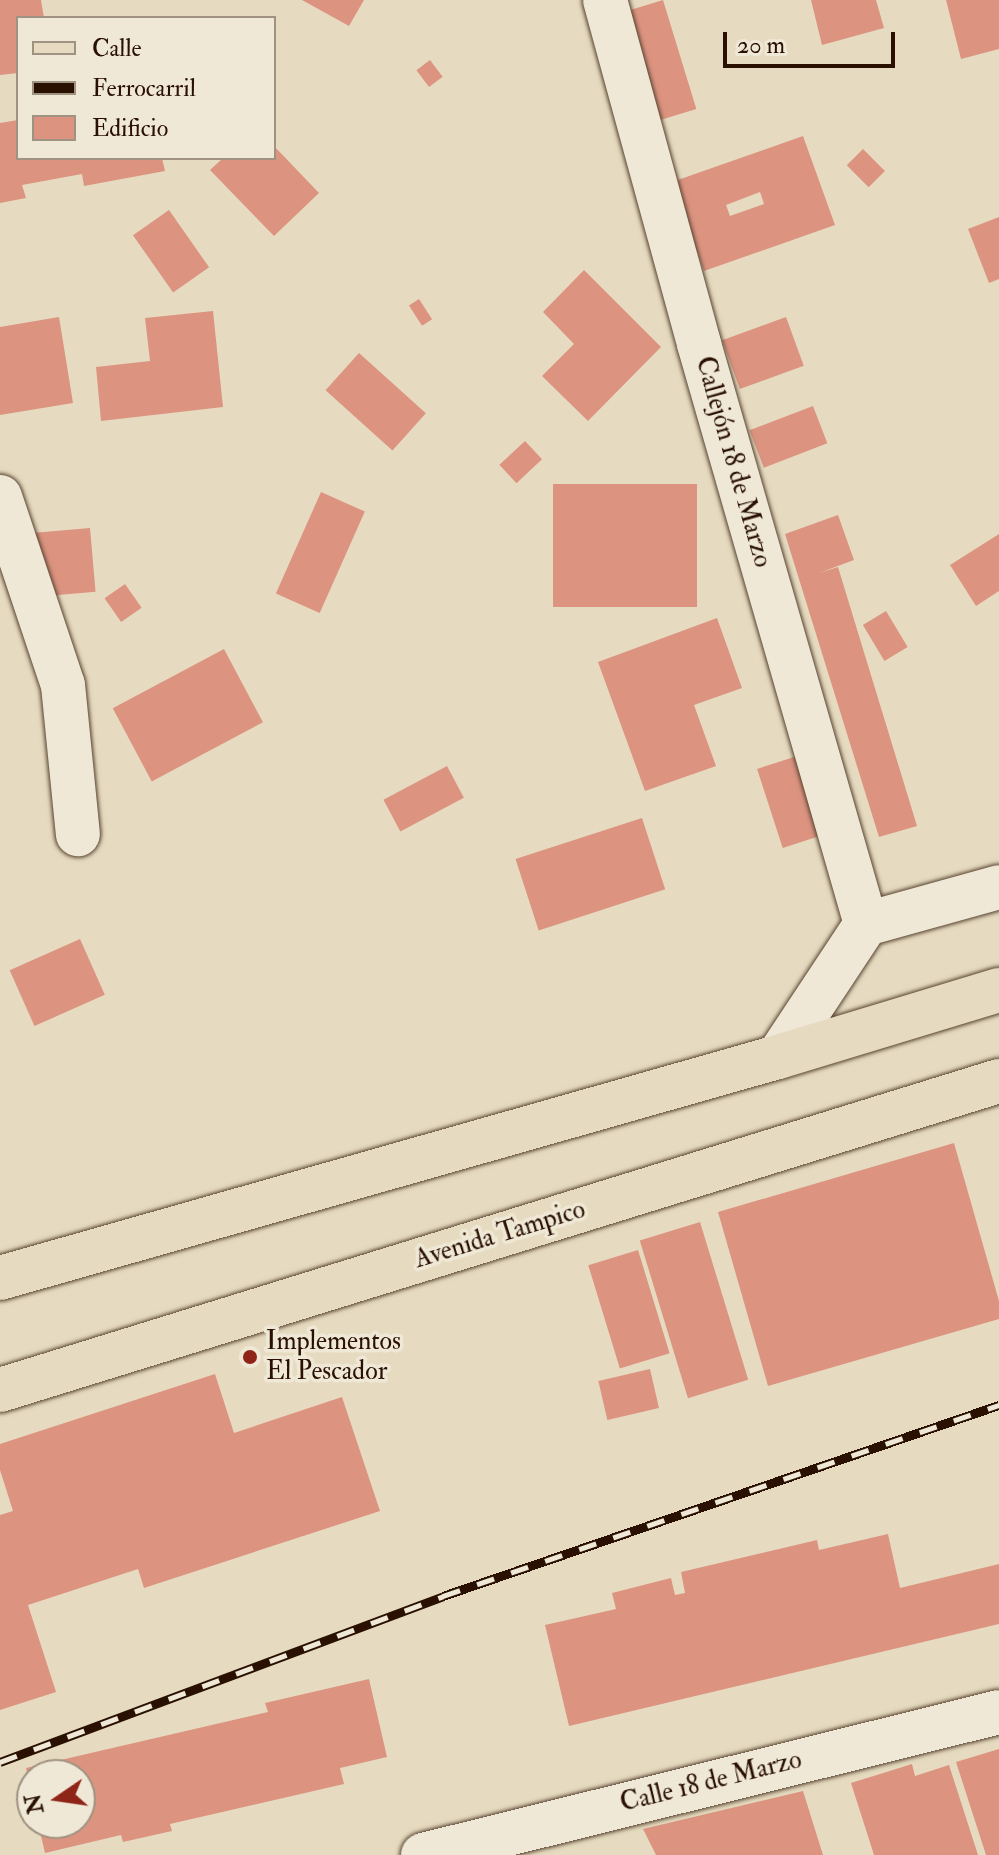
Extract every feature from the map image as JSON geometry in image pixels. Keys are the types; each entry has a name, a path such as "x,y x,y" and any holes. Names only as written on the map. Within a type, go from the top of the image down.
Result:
{"main road":[{"path":"0,1278 778,1057 999,990"},
{"name":"Avenida Tampico","path":"0,1390 999,1081"}],"street":[{"name":"Callejón 18 de Marzo","path":"605,0 699,344 866,924"},
{"path":"0,497 63,685 78,834"},
{"path":"778,1057 866,924 999,887"},
{"name":"Calle 18 de Marzo","path":"423,1855 999,1712"}],"building":[{"path":"0,0 41,0 44,16 16,16 16,73 0,75"},
{"path":"302,0 364,0 349,26"},
{"path":"663,0 696,109 657,121 624,12"},
{"path":"811,0 876,0 884,28 822,45"},
{"path":"946,0 999,0 999,49 961,59"},
{"path":"430,60 443,77 429,87 416,70"},
{"path":"16,120 16,160 162,160 165,171 84,186 82,174 22,185 26,198 0,203 0,123"},
{"path":"803,136 835,225 704,271 672,182","holes":["760,192 764,204 730,216 726,205"]},
{"path":"276,148 319,193 274,236 210,170 221,160 276,160"},
{"path":"863,149 885,171 869,187 847,165"},
{"path":"169,210 209,267 173,293 133,235"},
{"path":"999,217 999,279 989,283 968,229"},
{"path":"584,270 661,347 588,421 542,376 574,344 543,312"},
{"path":"419,299 432,319 422,326 409,306"},
{"path":"213,311 223,407 101,421 96,367 150,361 145,318"},
{"path":"59,317 73,403 0,415 0,327"},
{"path":"786,317 804,366 740,389 722,340"},
{"path":"359,353 426,413 392,450 326,390"},
{"path":"813,406 827,443 764,468 750,430"},
{"path":"525,441 542,459 516,483 499,465"},
{"path":"553,484 697,484 697,607 553,607"},
{"path":"321,492 365,512 320,613 276,593"},
{"path":"838,515 854,560 819,573 838,567 917,826 879,837 785,534"},
{"path":"90,528 96,592 38,597 32,533"},
{"path":"999,534 999,591 976,606 950,565"},
{"path":"125,584 142,608 121,622 105,598"},
{"path":"886,611 908,647 884,661 863,625"},
{"path":"717,618 742,688 694,705 716,766 645,791 598,662"},
{"path":"224,649 263,722 152,781 113,708"},
{"path":"797,756 823,835 783,848 757,769"},
{"path":"447,766 464,798 400,832 383,800"},
{"path":"642,818 665,889 539,930 516,859"},
{"path":"80,939 105,995 34,1026 10,970"},
{"path":"954,1143 999,1301 999,1319 768,1386 718,1212"},
{"path":"700,1222 748,1380 688,1398 640,1240"},
{"path":"638,1250 670,1353 620,1368 588,1265"},
{"path":"650,1369 659,1408 607,1420 598,1381"},
{"path":"215,1374 234,1433 342,1397 380,1511 144,1588 138,1569 28,1605 56,1692 0,1710 0,1515 13,1511 0,1470 0,1444"},
{"path":"888,1534 900,1588 999,1564 999,1624 569,1726 545,1625 616,1609 612,1593 671,1578 675,1595 685,1593 681,1572 817,1540 819,1550"},
{"path":"369,1679 387,1757 340,1768 344,1784 170,1824 172,1831 123,1842 121,1835 45,1853 42,1839 96,1839 96,1759 65,1759 268,1712 265,1703"},
{"path":"999,1749 999,1855 986,1855 956,1762"},
{"path":"912,1764 915,1776 949,1765 978,1855 874,1855 851,1783"},
{"path":"803,1791 823,1855 656,1855 643,1829"}],"railway":[{"path":"0,1762 443,1596 999,1405"}],"place":[{"name":"Implementos El Pescador","path":"250,1357"}]}
